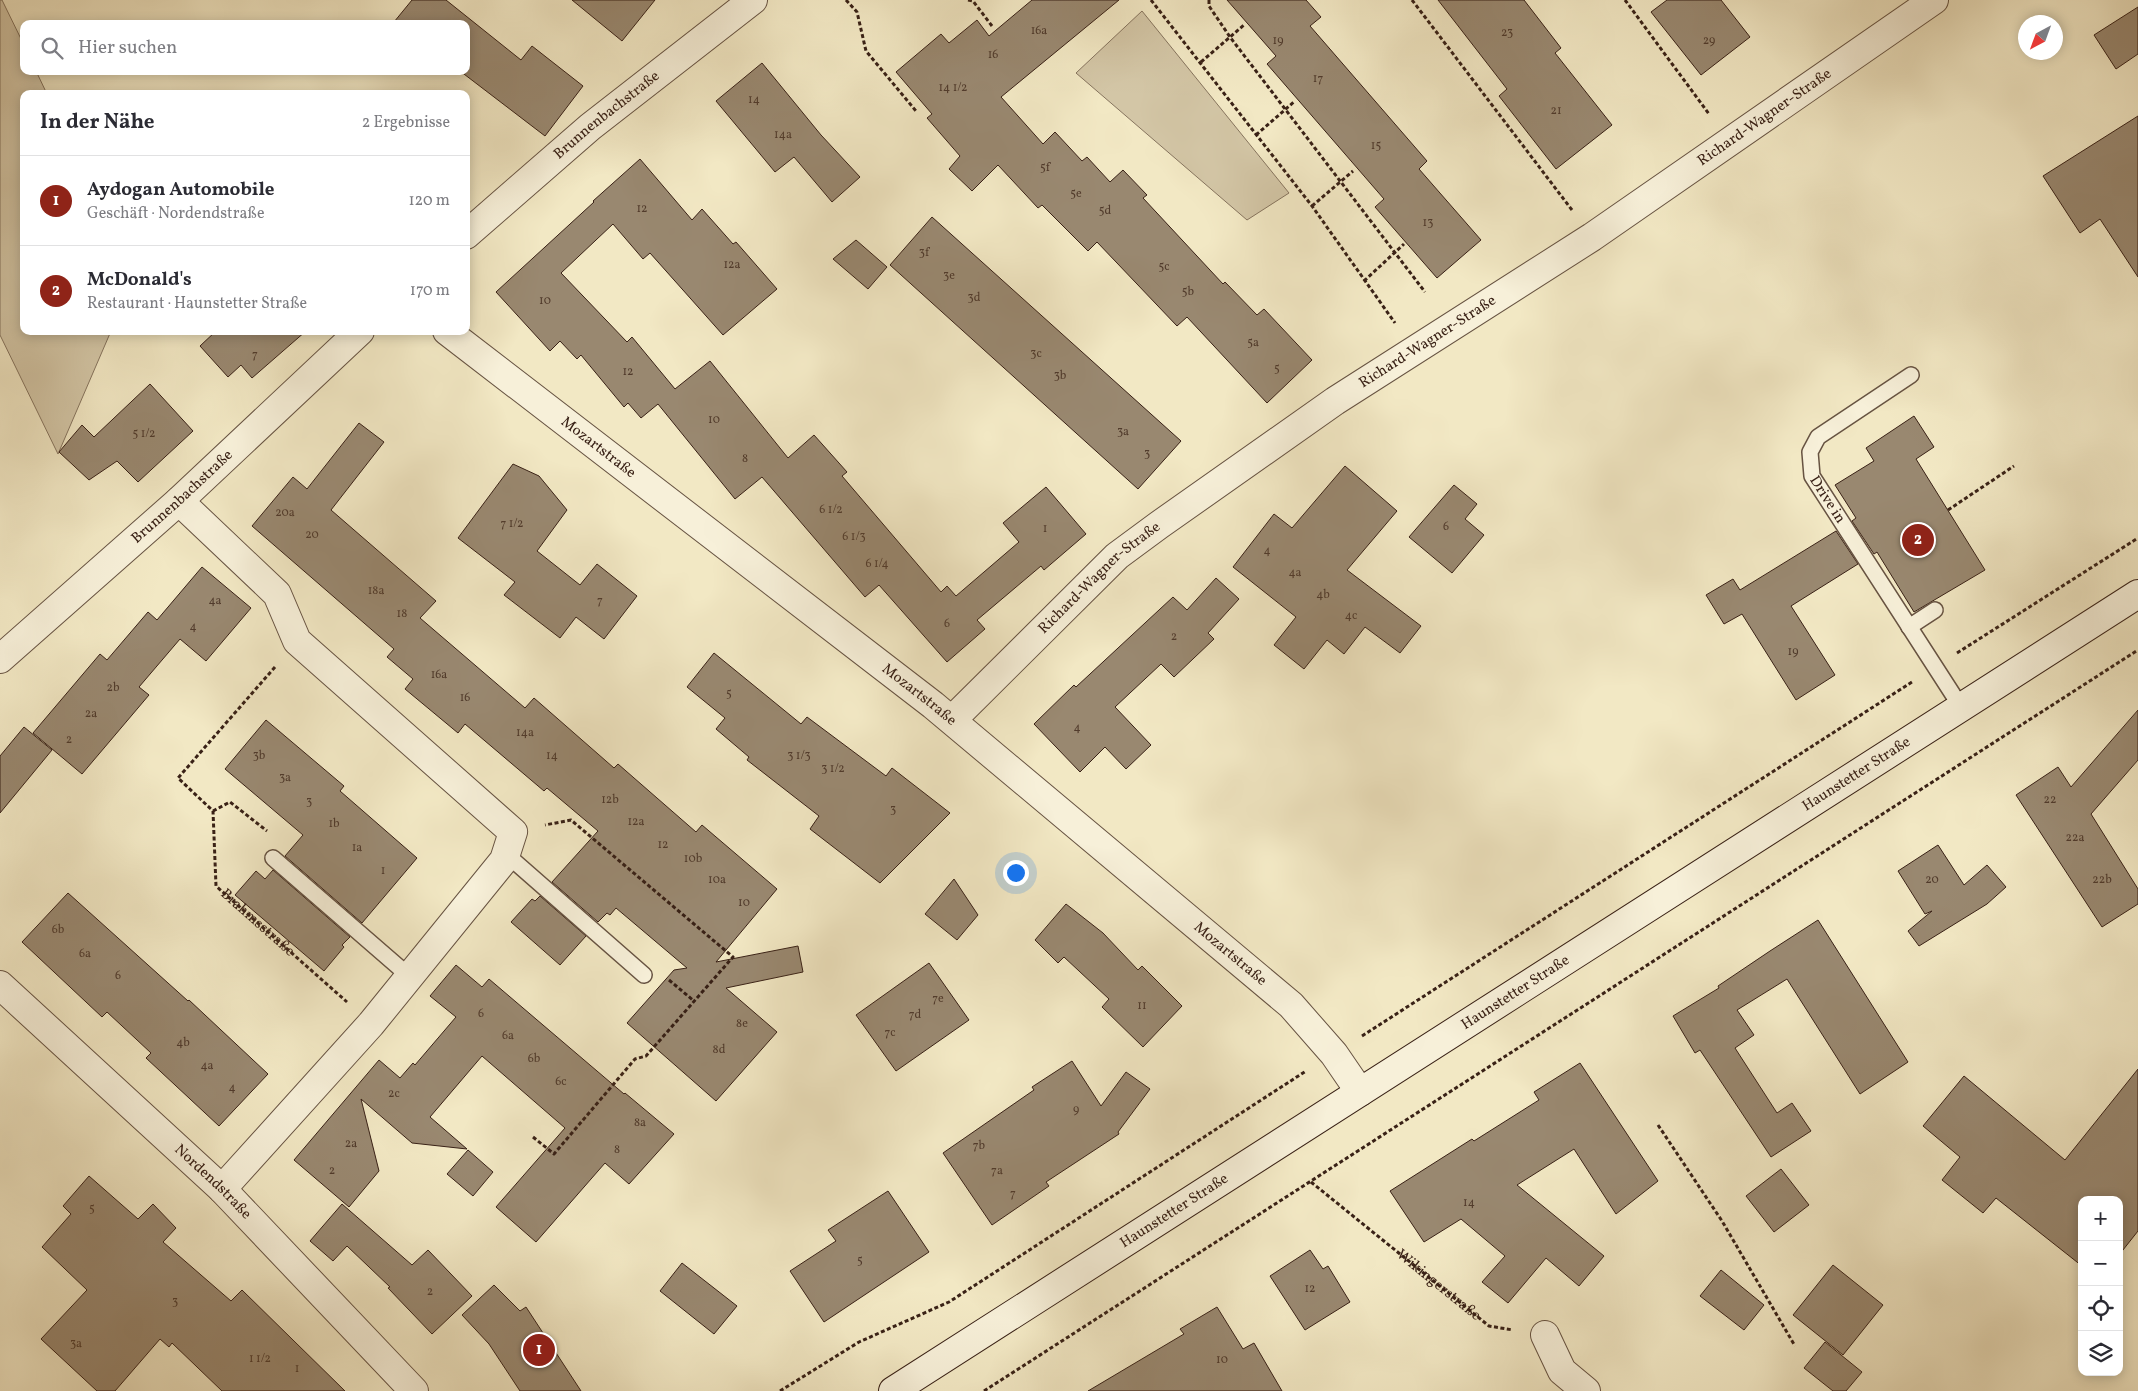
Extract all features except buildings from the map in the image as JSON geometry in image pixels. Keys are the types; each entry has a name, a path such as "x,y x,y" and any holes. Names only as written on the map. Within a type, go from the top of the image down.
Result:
{"street":[{"name":"Brunnenbachstraße","path":"470,232 590,127 753,0"},
{"name":"Richard-Wagner-Straße","path":"952,720 1117,556 1280,438 1592,237 1934,0"},
{"name":"Brunnenbachstraße","path":"0,659 179,501 356,335"},
{"name":"Mozartstraße","path":"452,335 952,720 1291,1005 1334,1054 1360,1092"},
{"path":"179,501 277,594 297,641 513,832 504,860 371,1024 222,1189"},
{"name":"Haunstetter Straße","path":"893,1391 2138,594"},
{"name":"Nordendstraße","path":"0,985 222,1189 414,1391"},
{"path":"1546,1335 1562,1371 1586,1391"}],"lane":[{"name":"Drive in","path":"1910,375 1818,437 1810,452 1812,476 1961,707"},
{"path":"1910,627 1935,610"},
{"path":"506,854 644,974"},
{"path":"273,858 409,976"}],"path":[{"path":"846,0 857,12 866,51 916,111"},
{"path":"968,0 973,1 992,26"},
{"path":"1151,0 1312,206 1400,329 1413,351"},
{"path":"1209,0 1209,6 1230,37 1425,292"},
{"path":"1412,0 1592,237"},
{"path":"1625,0 1729,142"},
{"path":"1201,62 1244,25"},
{"path":"1256,135 1295,101"},
{"path":"1312,206 1353,171"},
{"path":"1364,281 1404,244"},
{"path":"1948,510 2014,466"},
{"path":"780,1391 859,1342 950,1302 1183,1149 2138,538"},
{"path":"273,858 274,837 230,802 213,811 178,778 297,641"},
{"path":"984,1391 2138,650"},
{"name":"Brahmsstraße","path":"213,811 216,886 371,1024"},
{"path":"1658,1125 1722,1221 1795,1346"},
{"name":"Wikingerstraße","path":"1311,1182 1489,1326 1546,1335"}],"shaded area":[{"path":"0,0 2,0 20,37 20,75 38,75 45,90 20,90 20,335 109,335 58,454 0,335"},
{"path":"1142,11 1289,193 1247,220 1076,73"}],"place":[{"name":"McDonald's","path":"1918,540"},
{"name":"Aydogan Automobile","path":"539,1350"}]}
